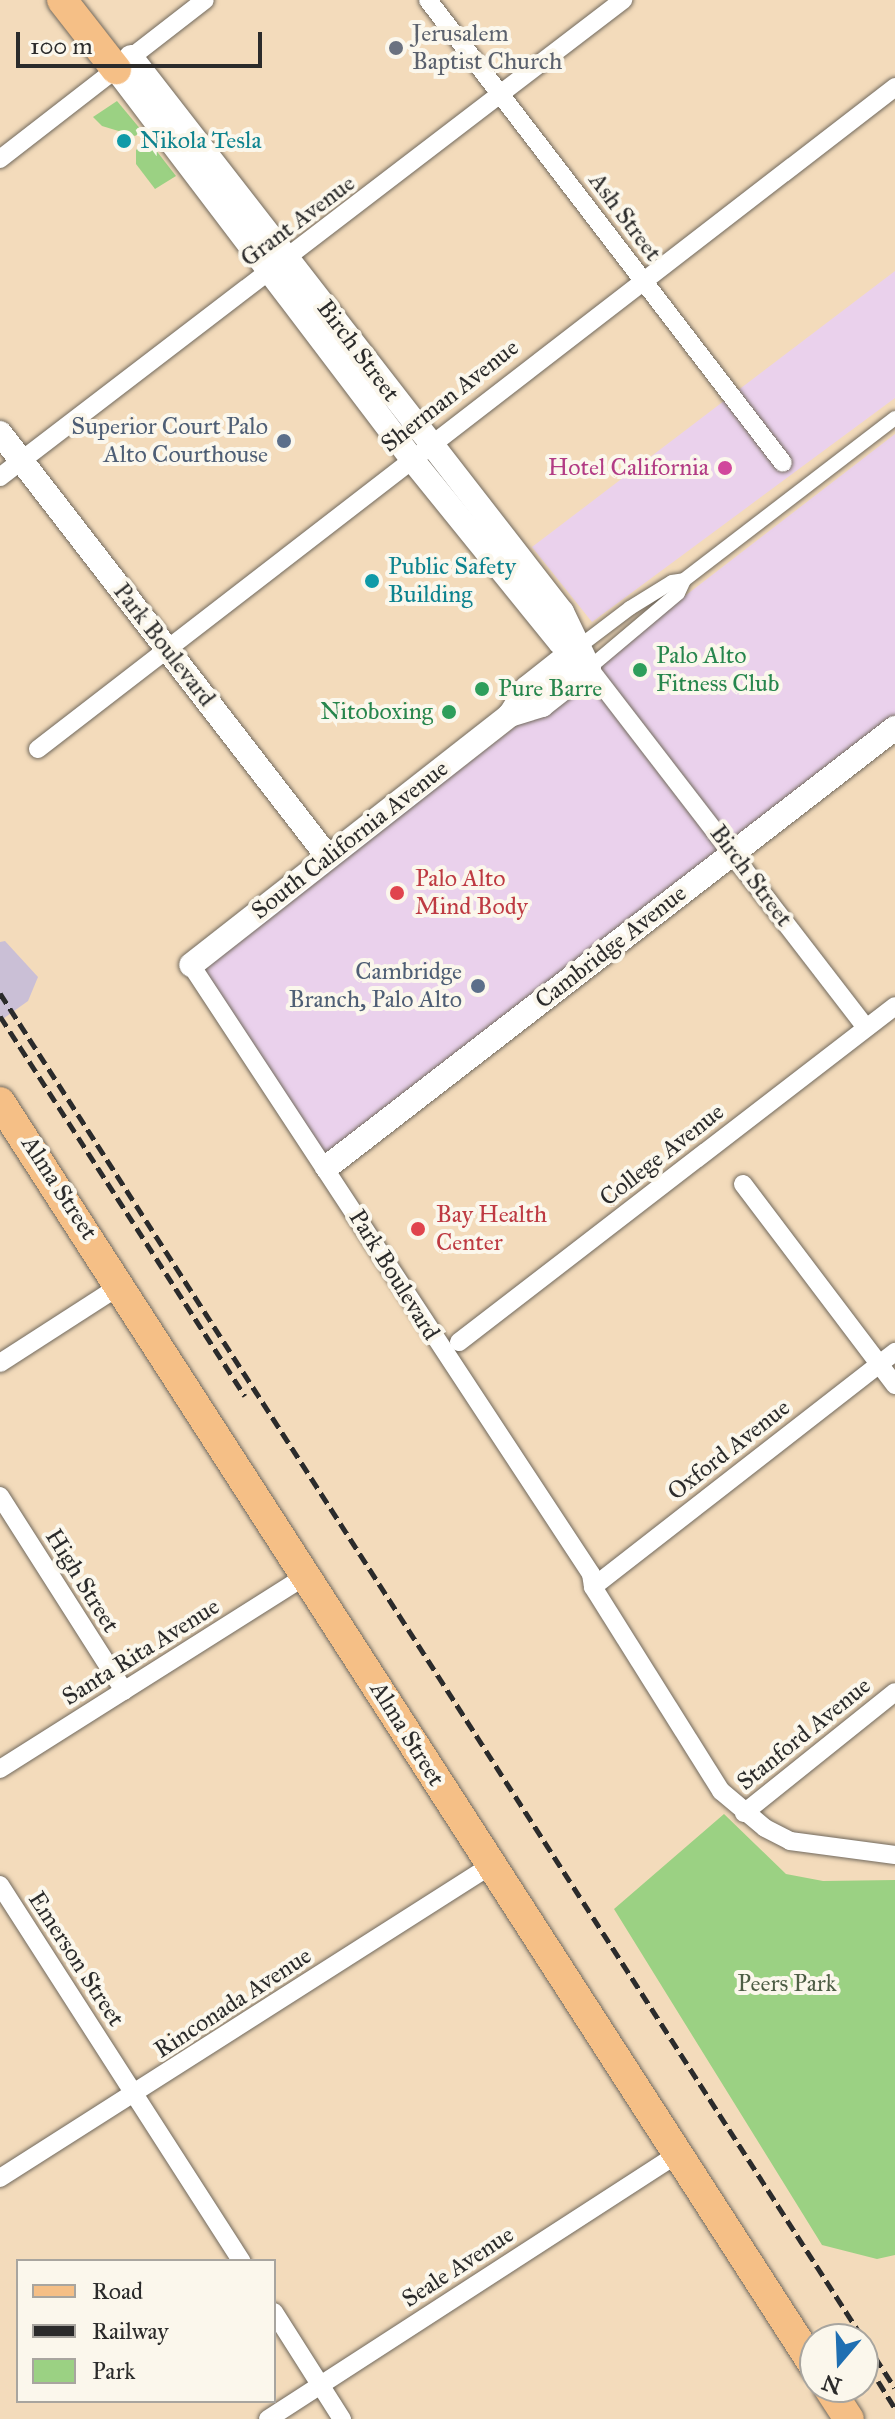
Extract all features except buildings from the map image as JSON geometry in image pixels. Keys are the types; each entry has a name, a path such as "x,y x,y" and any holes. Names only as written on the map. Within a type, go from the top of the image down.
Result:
{"main road":[{"path":"62,0 123,63"},
{"path":"85,0 123,63"},
{"name":"Alma Street","path":"0,1102 307,1575 675,2156 799,2343"}],"street":[{"path":"0,159 205,0"},
{"name":"Ash Street","path":"428,0 783,463"},
{"name":"Grant Avenue","path":"0,477 623,0"},
{"name":"Birch Street","path":"123,63 419,451 560,642 583,659 866,1028"},
{"name":"Sherman Avenue","path":"38,749 641,279 895,87"},
{"name":"South California Avenue","path":"191,965 510,715 542,705 630,608 684,580 895,418"},
{"name":"Park Boulevard","path":"0,433 328,857"},
{"name":"South California Avenue","path":"583,659 678,593 684,580"},
{"name":"Cambridge Avenue","path":"327,1167 895,728"},
{"name":"Park Boulevard","path":"191,965 327,1167 509,1460 519,1462 591,1574 593,1587 721,1791 744,1813 802,1845 895,1855"},
{"name":"College Avenue","path":"459,1342 895,1006"},
{"path":"743,1184 895,1385"},
{"path":"0,1363 121,1285"},
{"name":"Oxford Avenue","path":"593,1587 895,1352"},
{"name":"High Street","path":"0,1496 124,1691"},
{"name":"Santa Rita Avenue","path":"0,1769 307,1575"},
{"name":"Stanford Avenue","path":"744,1813 895,1692"},
{"name":"Rinconada Avenue","path":"0,2178 490,1866"},
{"name":"Emerson Street","path":"0,1885 240,2259"},
{"name":"Seale Avenue","path":"268,2419 675,2156"},
{"path":"276,2315 342,2419"}],"shaded area":[{"path":"895,271 895,398 592,622 532,547"},
{"path":"895,434 895,715 328,1164 201,969"},
{"path":"5,941 38,977 28,1001 0,1021 0,942"}],"green space":[{"path":"117,101 142,131 135,136 102,126 93,117"},
{"path":"148,140 176,176 155,189 136,164 136,150"},
{"name":"Peers Park","path":"724,1814 786,1874 823,1881 895,1880 895,2255 877,2259 822,2245 614,1909"}],"railway":[{"path":"0,993 895,2388"},
{"path":"0,1016 245,1396"},
{"path":"879,2383 895,2408"}],"place":[{"name":"Jerusalem Baptist Church","path":"396,48"},
{"name":"Nikola Tesla","path":"124,141"},
{"name":"Superior Court Palo Alto Courthouse","path":"284,441"},
{"name":"Hotel California","path":"725,468"},
{"name":"Public Safety Building","path":"372,581"},
{"name":"Palo Alto Fitness Club","path":"640,670"},
{"name":"Pure Barre","path":"482,689"},
{"name":"Nitoboxing","path":"449,712"},
{"name":"Palo Alto Mind Body","path":"397,893"},
{"name":"Cambridge Branch, Palo Alto","path":"478,986"},
{"name":"Bay Health Center","path":"418,1229"}]}
